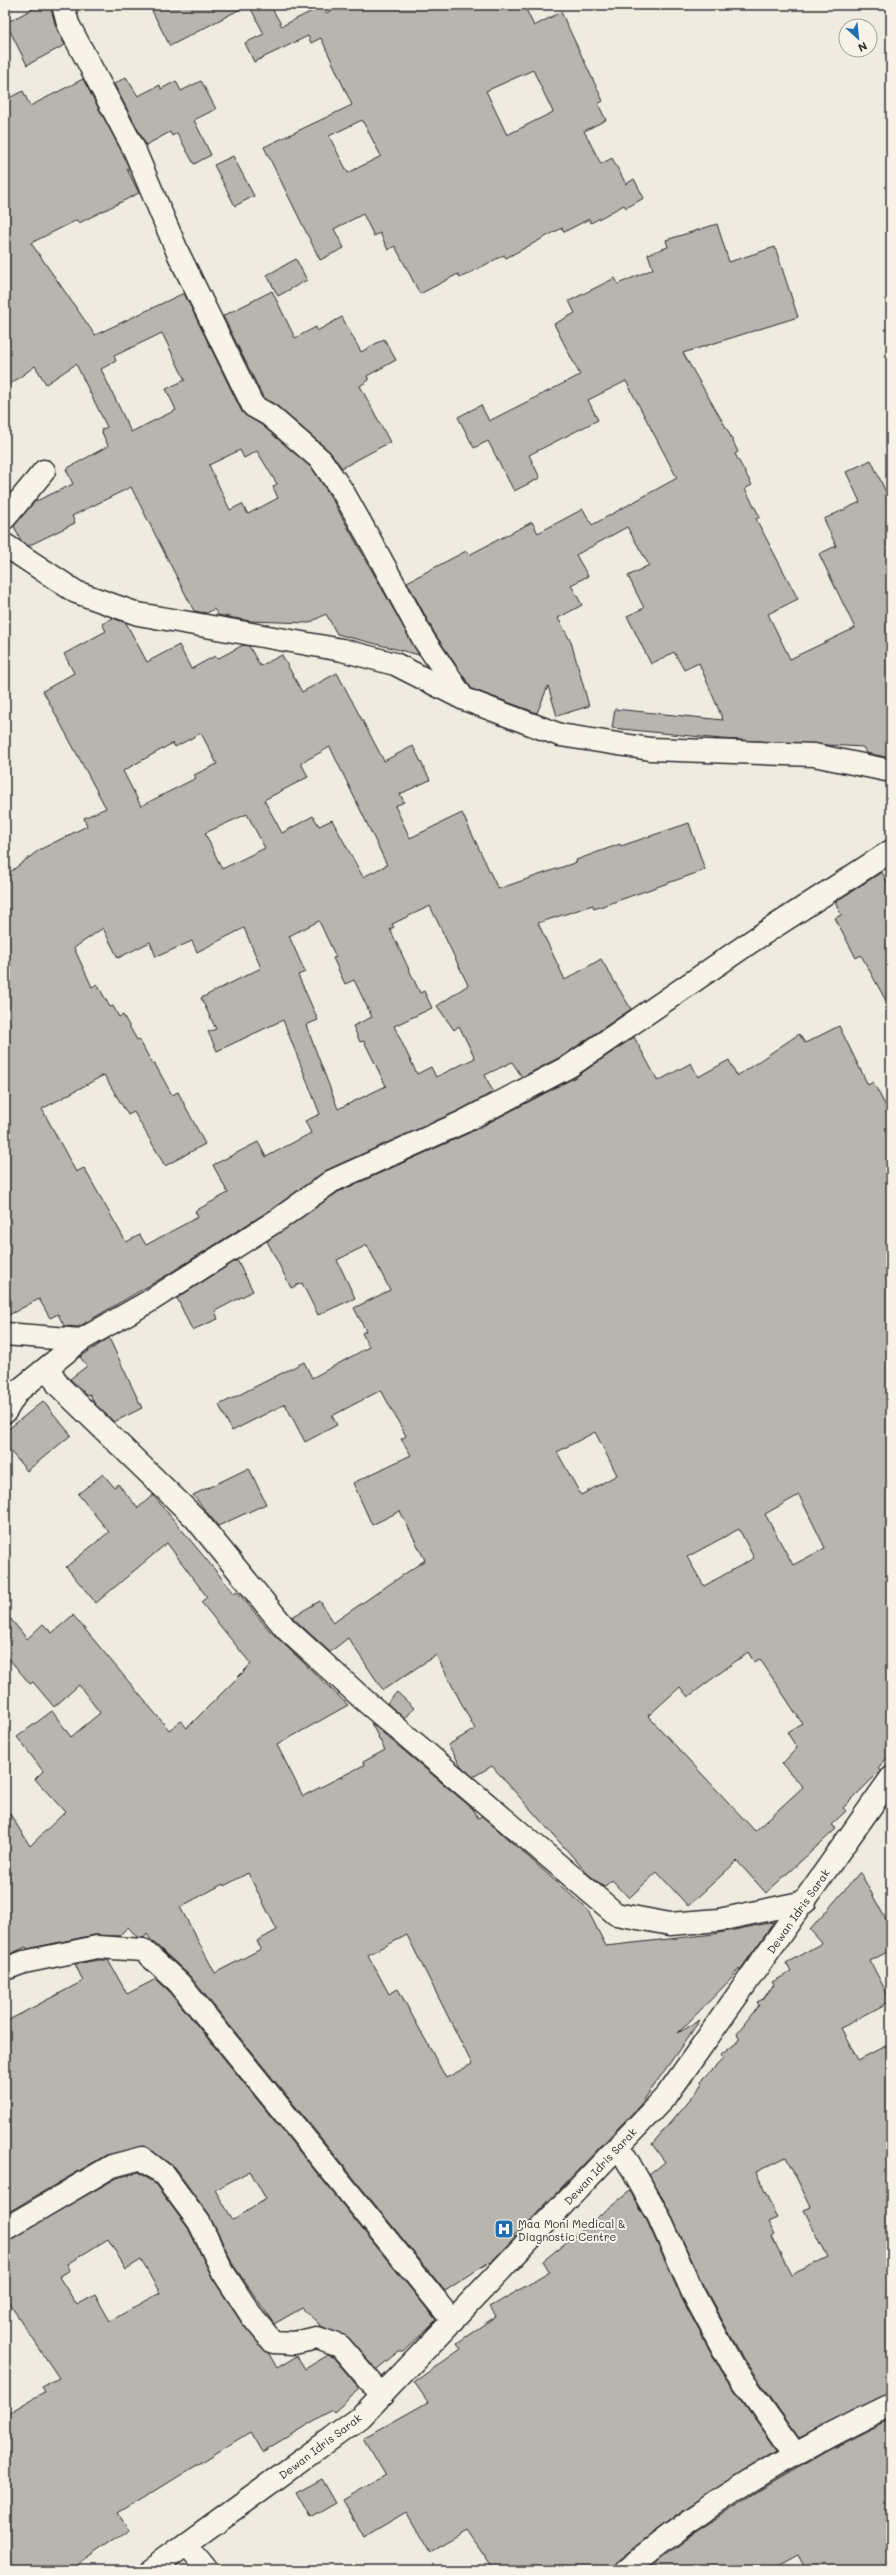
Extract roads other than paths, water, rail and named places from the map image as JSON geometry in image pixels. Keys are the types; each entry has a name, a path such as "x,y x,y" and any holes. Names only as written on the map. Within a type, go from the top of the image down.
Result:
{"street":[{"path":"63,5 68,24 134,149 178,253 253,406 269,415 321,460 343,492 424,640 464,699"},
{"path":"5,518 44,472"},
{"path":"5,545 76,592 110,605 138,614 342,650 395,664 464,699 560,735 650,749 814,755 891,771"},
{"path":"5,1412 17,1392 82,1340 148,1302 273,1223 332,1181 463,1122 570,1066 752,941 891,851"},
{"path":"5,1334 82,1340"},
{"path":"48,1367 58,1384 195,1518 286,1629 364,1700 616,1914 670,1924 719,1920 805,1902"},
{"name":"Dewan Idris Sarak","path":"150,2570 361,2417 667,2095 805,1902 891,1778"},
{"path":"5,1969 24,1962 97,1946 143,1950 179,1983 453,2321"},
{"path":"619,2146 658,2215 693,2293 732,2365 796,2455"},
{"path":"5,2229 112,2166 142,2158 164,2175 199,2222 223,2272 253,2318 273,2342 294,2343 317,2338 340,2346 382,2395"},
{"path":"626,2570 667,2535 748,2480 891,2404"},
{"path":"186,2544 207,2570"}],"place":[{"name":"Maa Moni Medical & Diagnostic Centre","path":"504,2229"}]}
